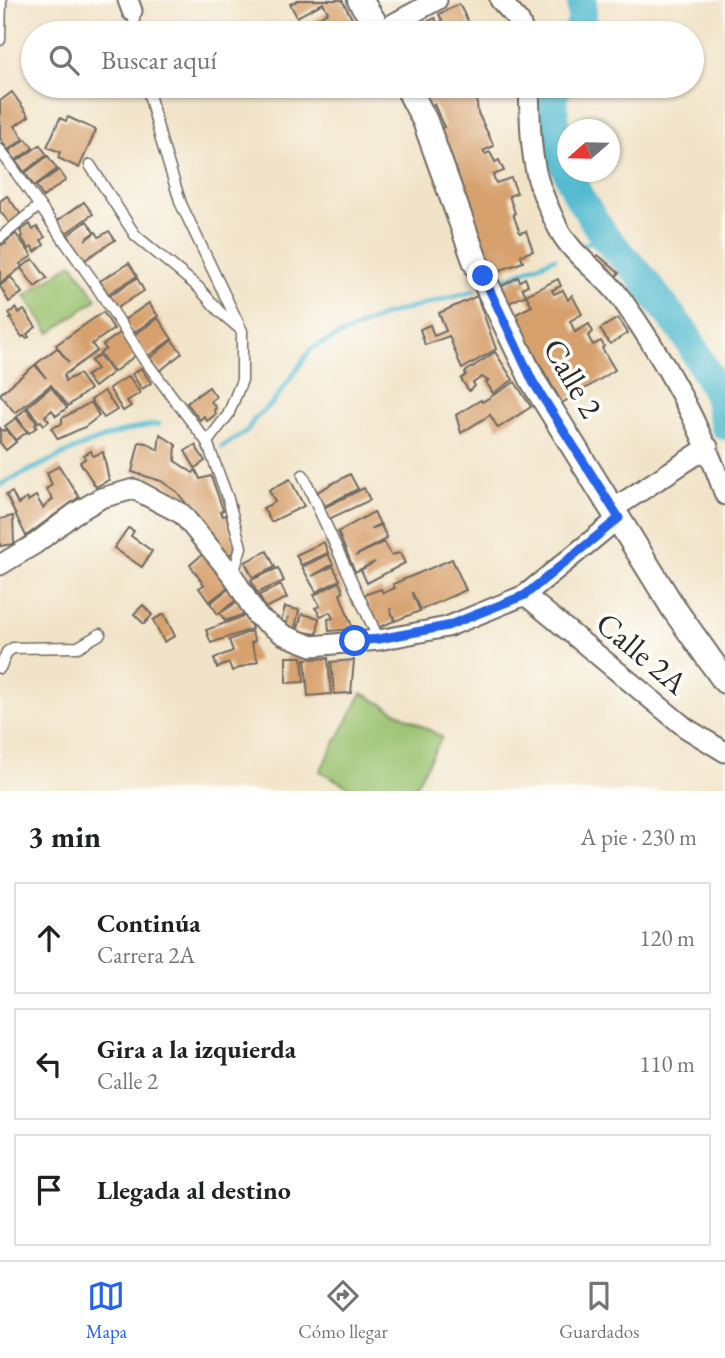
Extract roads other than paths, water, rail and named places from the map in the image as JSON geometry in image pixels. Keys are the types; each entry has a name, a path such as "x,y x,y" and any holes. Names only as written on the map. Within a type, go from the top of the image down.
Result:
{"street":[{"path":"360,0 373,21"},
{"path":"400,21 437,0"},
{"path":"500,0 520,21"},
{"name":"Calle 2","path":"413,98 425,121 476,263 533,382 674,609 725,681"},
{"path":"530,98 537,176 558,228 578,257 618,294 649,339 687,403 708,447 725,495"},
{"path":"0,565 83,508 101,498 134,489 182,514 233,576 257,616 284,635 312,646 379,639 447,626 525,595 616,514 708,447"},
{"name":"Calle 2A","path":"525,595 686,728 725,752"}],"lane":[{"path":"0,40 1,0"},
{"path":"150,98 181,204 242,331 242,380 228,415 207,442"},
{"path":"1,154 93,281 143,358 207,442 228,499 241,547 233,576"},
{"path":"90,165 135,235 198,287 220,312 242,331"},
{"path":"0,238 39,206"},
{"path":"303,475 379,639"},
{"path":"0,668 7,653 13,648 78,647 100,634"}],"waterway":[{"path":"582,0 582,21"},
{"path":"553,98 559,154 579,197 604,236 638,273 686,335 717,392 725,425"},
{"path":"579,247 604,236"},
{"path":"497,283 555,258"},
{"path":"222,447 247,431 255,418 273,403 312,348 385,315 474,291"},
{"path":"0,485 98,440 139,427 159,424"}]}
